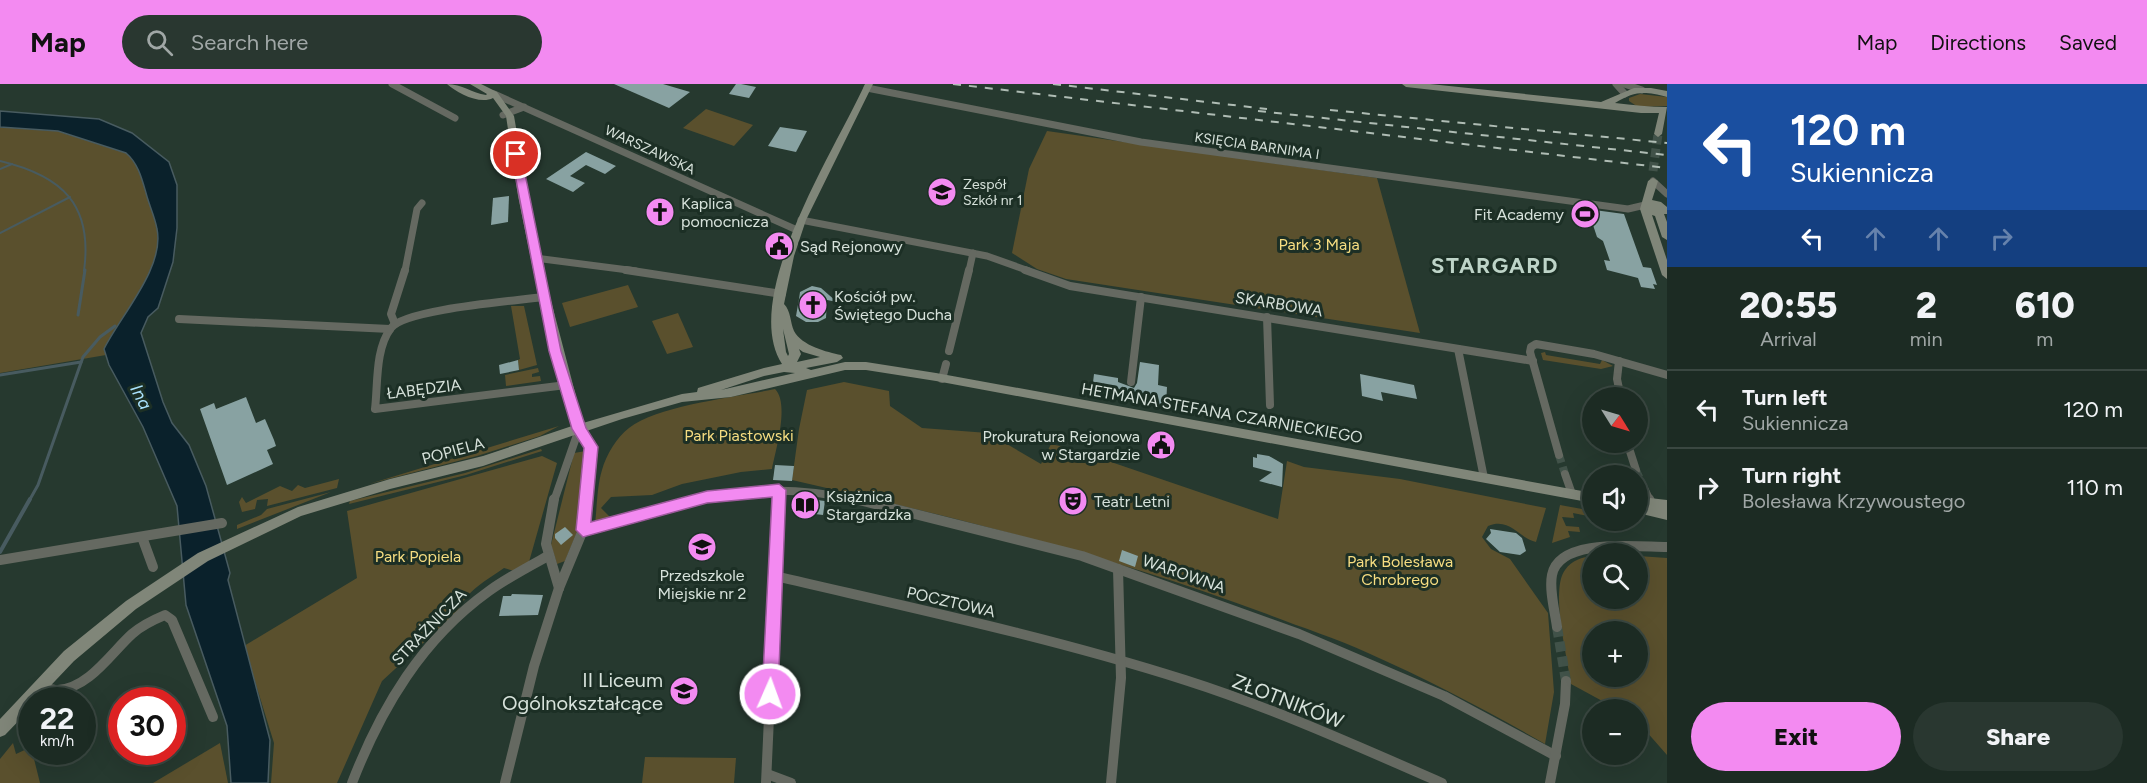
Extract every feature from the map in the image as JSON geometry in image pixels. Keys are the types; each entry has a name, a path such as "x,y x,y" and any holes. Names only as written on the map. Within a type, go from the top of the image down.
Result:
{"main road":[{"path":"451,84 506,114"},
{"name":"WARSZAWSKA","path":"474,84 493,94"},
{"path":"1406,84 1638,109 1666,111 1658,129 1638,109 1623,101 1624,91"},
{"path":"764,378 774,363 778,351 776,326 800,222 868,86"},
{"path":"1592,104 1614,103 1624,91 1667,92"},
{"path":"475,96 486,99 493,94 511,125 543,297 579,429"},
{"path":"1653,176 1645,205 1667,275"},
{"path":"1653,176 1663,208 1667,237"},
{"path":"1645,205 1663,208"},
{"path":"782,296 783,312 795,357 788,367"},
{"path":"791,336 811,350 866,366"},
{"path":"778,351 788,367 800,373 812,373"},
{"name":"POPIELA","path":"39,687 104,627 157,587 234,541 298,512 390,484 483,461 682,398 731,393 788,367 837,358"},
{"name":"POPIELA","path":"764,378 795,378 831,368 866,366"},
{"name":"HETMANA STEFANA CZARNIECKIEGO","path":"866,366 1582,495"},
{"path":"1648,504 1667,505"},
{"path":"1648,507 1667,515"},
{"name":"POPIELA","path":"0,730 18,710"}],"street":[{"path":"392,84 455,118"},
{"path":"1616,84 1624,91"},
{"name":"KSIĘCIA BARNIMA I","path":"868,86 1061,128 1163,145 1628,209 1637,209 1645,205"},
{"name":"WARSZAWSKA","path":"493,94 800,222"},
{"path":"506,114 524,107"},
{"path":"1653,176 1667,194"},
{"name":"ŁABĘDZIA","path":"422,203 417,209 404,275 390,314 393,327 382,347 375,409 566,385"},
{"name":"SKARBOWA","path":"800,222 873,233 974,253 1004,261 1058,283 1533,361"},
{"path":"949,351 974,253"},
{"path":"535,258 551,258 782,296"},
{"path":"179,319 393,327 418,314 543,297"},
{"path":"1131,382 1141,297"},
{"path":"1267,317 1270,405"},
{"path":"1559,455 1531,346 1536,344 1619,361 1667,375"},
{"path":"1458,349 1484,478"},
{"path":"1619,361 1617,379 1619,387"},
{"path":"942,379 946,364"},
{"path":"505,783 534,666 559,588 583,530 592,453 585,435 579,429 573,438 546,537 548,556 559,588"},
{"path":"1565,474 1572,494"},
{"path":"779,490 766,779 791,783"},
{"name":"WAROWNA","path":"583,530 707,497 798,490 993,531 1118,569 1299,634 1394,673 1556,756"},
{"path":"0,560 222,523"},
{"path":"142,537 153,567"},
{"path":"1648,549 1667,548"},
{"path":"1557,627 1552,576 1557,564 1571,552 1582,549"},
{"path":"1648,550 1667,553"},
{"name":"STRAŻNICZA","path":"352,783 371,735 391,696 418,658 483,595 548,556"},
{"path":"1111,783 1121,678 1118,569"},
{"name":"POCZTOWA","path":"775,576 1007,630 1119,660"},
{"path":"72,687 144,624 165,615 172,620 213,717"},
{"name":"ZŁOTNIKÓW","path":"1119,660 1152,669 1263,709 1442,783"},
{"path":"1550,783 1565,704 1566,681"}],"green space":[{"path":"1640,94 1667,97 1667,106 1638,107 1629,101 1629,98"},
{"path":"706,109 753,125 734,146 683,128"},
{"path":"0,127 58,131 126,153 139,172 156,224 158,244 140,291 104,349 106,355 0,373"},
{"name":"Park 3 Maja","path":"1047,131 1377,178 1420,333 1066,279 1037,269 1012,253 1029,169"},
{"path":"628,285 638,307 570,327 562,303"},
{"path":"511,306 524,306 537,365 519,370 518,360 520,359"},
{"path":"678,313 693,347 667,354 652,321"},
{"path":"1545,352 1546,355 1600,364 1602,360 1613,366 1601,369 1543,360 1541,353"},
{"path":"538,368 539,372 532,374 532,377 540,376 541,381 506,386 505,375"},
{"name":"Park Bolesława Chrobrego","path":"844,382 889,391 890,406 922,428 988,433 1041,464 1051,444 1073,449 1278,519 1287,461 1304,467 1400,479 1546,508 1536,542 1503,524 1488,526 1482,537 1491,549 1510,559 1548,613 1554,692 1545,744 1458,696 1368,653 1331,637 1209,593 1032,539 792,480 807,390"},
{"name":"Park Piastowski","path":"775,389 781,405 781,416 772,469 741,472 682,484 652,495 611,497 601,508 612,519 595,524 599,483 604,464 616,441 629,428 659,413"},
{"path":"559,426 540,436 477,456 369,484"},
{"path":"541,449 542,451 466,475 349,504 350,501 465,473"},
{"path":"586,451 577,532 565,561 557,564 551,545 574,453"},
{"name":"Park Popiela","path":"542,456 557,463 529,562 514,571 504,568 478,587 466,598 458,611 382,681 337,783 271,783 274,743 244,646 357,578 347,511"},
{"path":"339,479 337,488 267,506 268,499 257,500 255,509 242,512 239,502 242,497 246,503 280,486 292,491 298,485 305,488"},
{"path":"331,492 237,529 237,525 261,515 267,509"},
{"path":"1560,505 1582,509 1582,515 1573,513 1574,518 1562,517 1566,526 1579,527 1580,532 1568,531 1570,537 1552,543"},
{"path":"1648,557 1667,558 1667,755 1648,733 1648,699 1599,699 1571,684 1559,593 1565,570 1582,558 1582,609 1648,609"},
{"path":"13,743 16,754 18,753 18,765 36,765 40,783 0,783 0,759"},
{"path":"220,743 228,783 153,783"},
{"path":"645,757 736,758 734,783 642,783"}],"water":[{"name":"Ina","path":"0,111 99,119 132,133 169,162 177,185 177,228 173,262 158,308 148,317 141,333 163,402 172,423 189,445 206,486 230,573 228,580 270,740 268,783 231,783 227,726 186,605 177,506 143,427 109,365 104,349 148,275 158,244 156,224 139,172 126,153 58,131 0,127"}],"building":[{"path":"614,84 663,84 690,92 669,108"},
{"path":"736,84 756,87 749,98 729,94"},
{"path":"780,127 807,131 796,152 768,146"},
{"path":"586,152 616,166 605,174 586,165 570,176 585,183 573,192 546,179"},
{"path":"509,196 508,222 491,225 493,198"},
{"path":"1572,207 1624,214 1643,267 1651,268 1657,285 1653,284 1655,289 1641,287 1638,278 1607,270 1604,260 1610,261 1603,241 1597,237 1593,225 1575,220"},
{"name":"Kościół pw. Świętego Ducha","path":"812,286 821,288 837,302 827,300 826,318 818,322 806,322 796,316 800,292"},
{"path":"518,360 519,370 500,374 499,365"},
{"path":"1140,362 1159,365 1158,385 1167,387 1166,406 1092,391 1094,374 1118,378 1118,382 1134,388"},
{"path":"1360,374 1414,385 1417,399 1381,392 1383,401 1362,396"},
{"path":"246,397 256,423 265,419 274,440 276,446 267,450 273,464 227,485 200,409 214,403 216,409"},
{"path":"1257,454 1269,456 1283,464 1282,487 1259,481 1272,472 1253,467 1253,457 1257,458"},
{"path":"775,465 794,466 792,481 773,480"},
{"path":"792,497 825,501 823,515 791,511"},
{"path":"565,527 573,535 561,545 555,538 555,534"},
{"path":"1490,529 1516,533 1522,538 1526,551 1520,555 1500,552 1486,539 1491,533"},
{"path":"1122,550 1138,556 1135,567 1119,561"},
{"path":"543,595 538,615 499,616 503,596"}],"waterway":[{"path":"0,161 12,164"},
{"path":"0,169 12,164"},
{"path":"12,164 41,175 57,185 69,197"},
{"path":"0,233 69,197"},
{"path":"69,197 78,211 84,228 86,248 84,271"},
{"path":"78,315 85,270"},
{"path":"29,501 38,485 83,357 100,337 115,326"},
{"path":"0,375 81,362"},
{"path":"0,552 30,499"}],"tunnel":[{"path":"1653,171 1658,134"},
{"path":"1559,455 1565,474"},
{"path":"1557,627 1566,681"}],"railway":[{"path":"953,84 1667,168"},
{"path":"1053,84 1267,109"},
{"path":"1330,110 1667,143"},
{"path":"1258,111 1667,155"}],"place":[{"name":"Zespół Szkół nr 1","path":"942,192"},
{"name":"Kaplica pomocnicza","path":"660,212"},
{"name":"Fit Academy","path":"1585,214"},
{"name":"Sąd Rejonowy","path":"779,246"},
{"name":"Kościół pw. Świętego Ducha","path":"813,305"},
{"name":"Prokuratura Rejonowa w Stargardzie","path":"1161,445"},
{"name":"Teatr Letni","path":"1073,501"},
{"name":"Książnica Stargardzka","path":"805,505"},
{"name":"Przedszkole Miejskie nr 2","path":"702,547"},
{"name":"II Liceum Ogólnokształcące","path":"684,691"}],"district":[{"name":"STARGARD","path":"1495,265"}],"route":[{"path":"516,154 555,351 579,429 591,447 591,466 583,530 590,530 707,497 779,490 770,694"}]}
